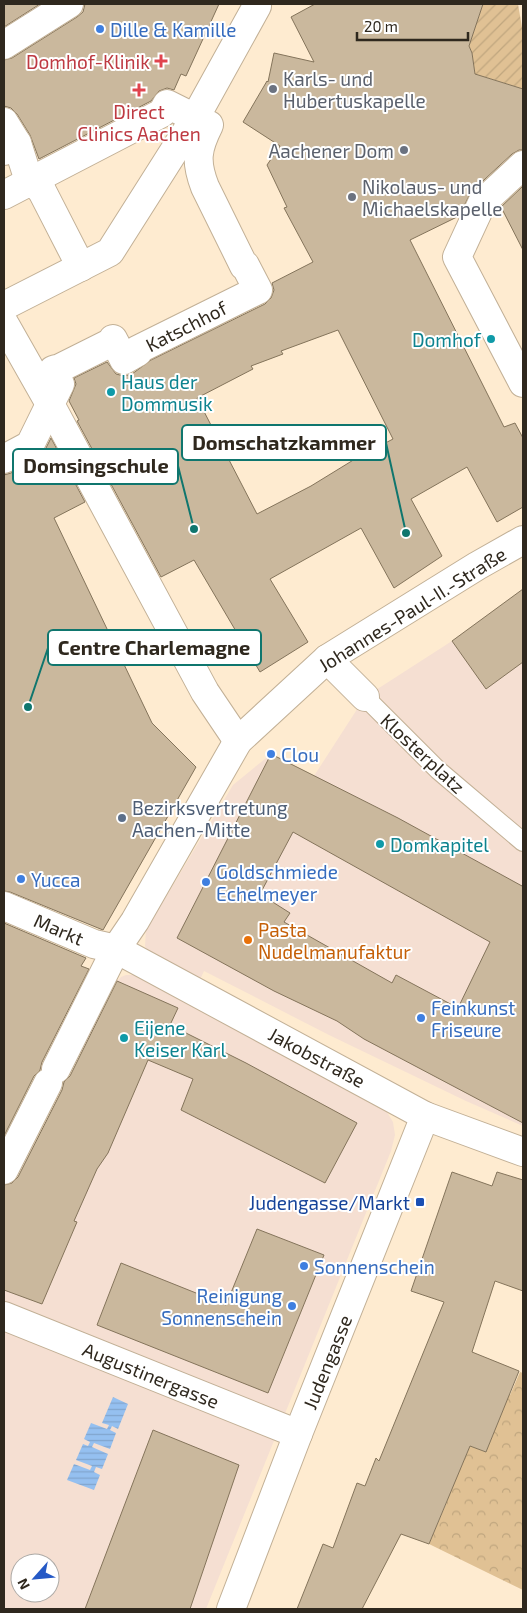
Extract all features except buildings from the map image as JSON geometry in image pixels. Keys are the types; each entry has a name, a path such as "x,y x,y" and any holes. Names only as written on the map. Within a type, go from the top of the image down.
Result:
{"street":[{"path":"4,46 69,4"},
{"path":"4,306 110,252 195,118 256,5"},
{"path":"4,195 36,182 162,113 167,104 195,118"},
{"name":"Katschhof","path":"4,459 30,445 60,384 54,370 112,342 113,339 124,360 138,352 137,350 258,290 204,187 198,157 209,125 195,118"},
{"path":"8,139 36,182 81,267"},
{"path":"523,165 476,204 457,257 523,383"},
{"path":"4,323 50,404 205,692 238,741"},
{"name":"Johannes-Paul-II.-Straße","path":"4,1170 116,949 135,921 238,741 327,659 523,540"},
{"name":"Klosterplatz","path":"327,659 365,697"},
{"name":"Markt","path":"4,906 94,944 116,949"},
{"name":"Jakobstraße","path":"116,949 425,1116 523,1152"},
{"name":"Judengasse","path":"231,1609 298,1434 425,1116"},
{"name":"Augustinergasse","path":"4,1316 298,1434"}],"lane":[{"name":"Klosterplatz","path":"365,697 438,770 523,842"}],"shaded area":[{"path":"523,589 523,1126 466,1101 329,1035 204,971 198,984 151,960 145,946 146,930 233,785 271,754 314,776 365,697 452,641"},
{"path":"126,975 134,975 385,1109 393,1122 395,1135 391,1151 206,1609 4,1609 4,1213 12,1194 88,1056 80,1052 117,981"}],"green space":[{"path":"477,4 518,4 523,33 523,89 485,77 476,83 472,53 459,22 471,17 478,19 480,14 477,10"},
{"path":"520,1372 523,1373 523,1590 429,1544 459,1467 461,1467 470,1446 486,1452 507,1394 510,1395"}],"water":[{"path":"113,1397 128,1404 118,1429 112,1426 110,1430 116,1433 110,1449 94,1443 92,1447 108,1454 102,1469 96,1467 94,1472 100,1475 94,1490 67,1480 74,1464 90,1470 92,1466 76,1460 83,1444 88,1446 90,1442 84,1439 91,1423 107,1429 109,1425 102,1423"}],"place":[{"name":"Dille & Kamille","path":"100,29"},
{"name":"Domhof-Klinik","path":"161,61"},
{"name":"Karls- und Hubertuskapelle","path":"273,89"},
{"name":"Direct Clinics Aachen","path":"139,90"},
{"name":"Aachener Dom","path":"404,150"},
{"name":"Nikolaus- und Michaelskapelle","path":"352,197"},
{"name":"Domhof","path":"491,339"},
{"name":"Haus der Dommusik","path":"111,392"},
{"name":"Domsingschule","path":"194,529"},
{"name":"Domschatzkammer","path":"406,533"},
{"name":"Centre Charlemagne","path":"28,707"},
{"name":"Clou","path":"271,754"},
{"name":"Bezirksvertretung Aachen-Mitte","path":"122,818"},
{"name":"Domkapitel","path":"380,844"},
{"name":"Yucca","path":"21,879"},
{"name":"Goldschmiede Echelmeyer","path":"206,882"},
{"name":"Pasta Nudelmanufaktur","path":"248,940"},
{"name":"Feinkunst Friseure","path":"421,1018"},
{"name":"Eijene Keiser Karl","path":"124,1038"},
{"name":"Judengasse/Markt","path":"420,1202"},
{"name":"Sonnenschein","path":"304,1266"},
{"name":"Reinigung Sonnenschein","path":"292,1306"}]}
